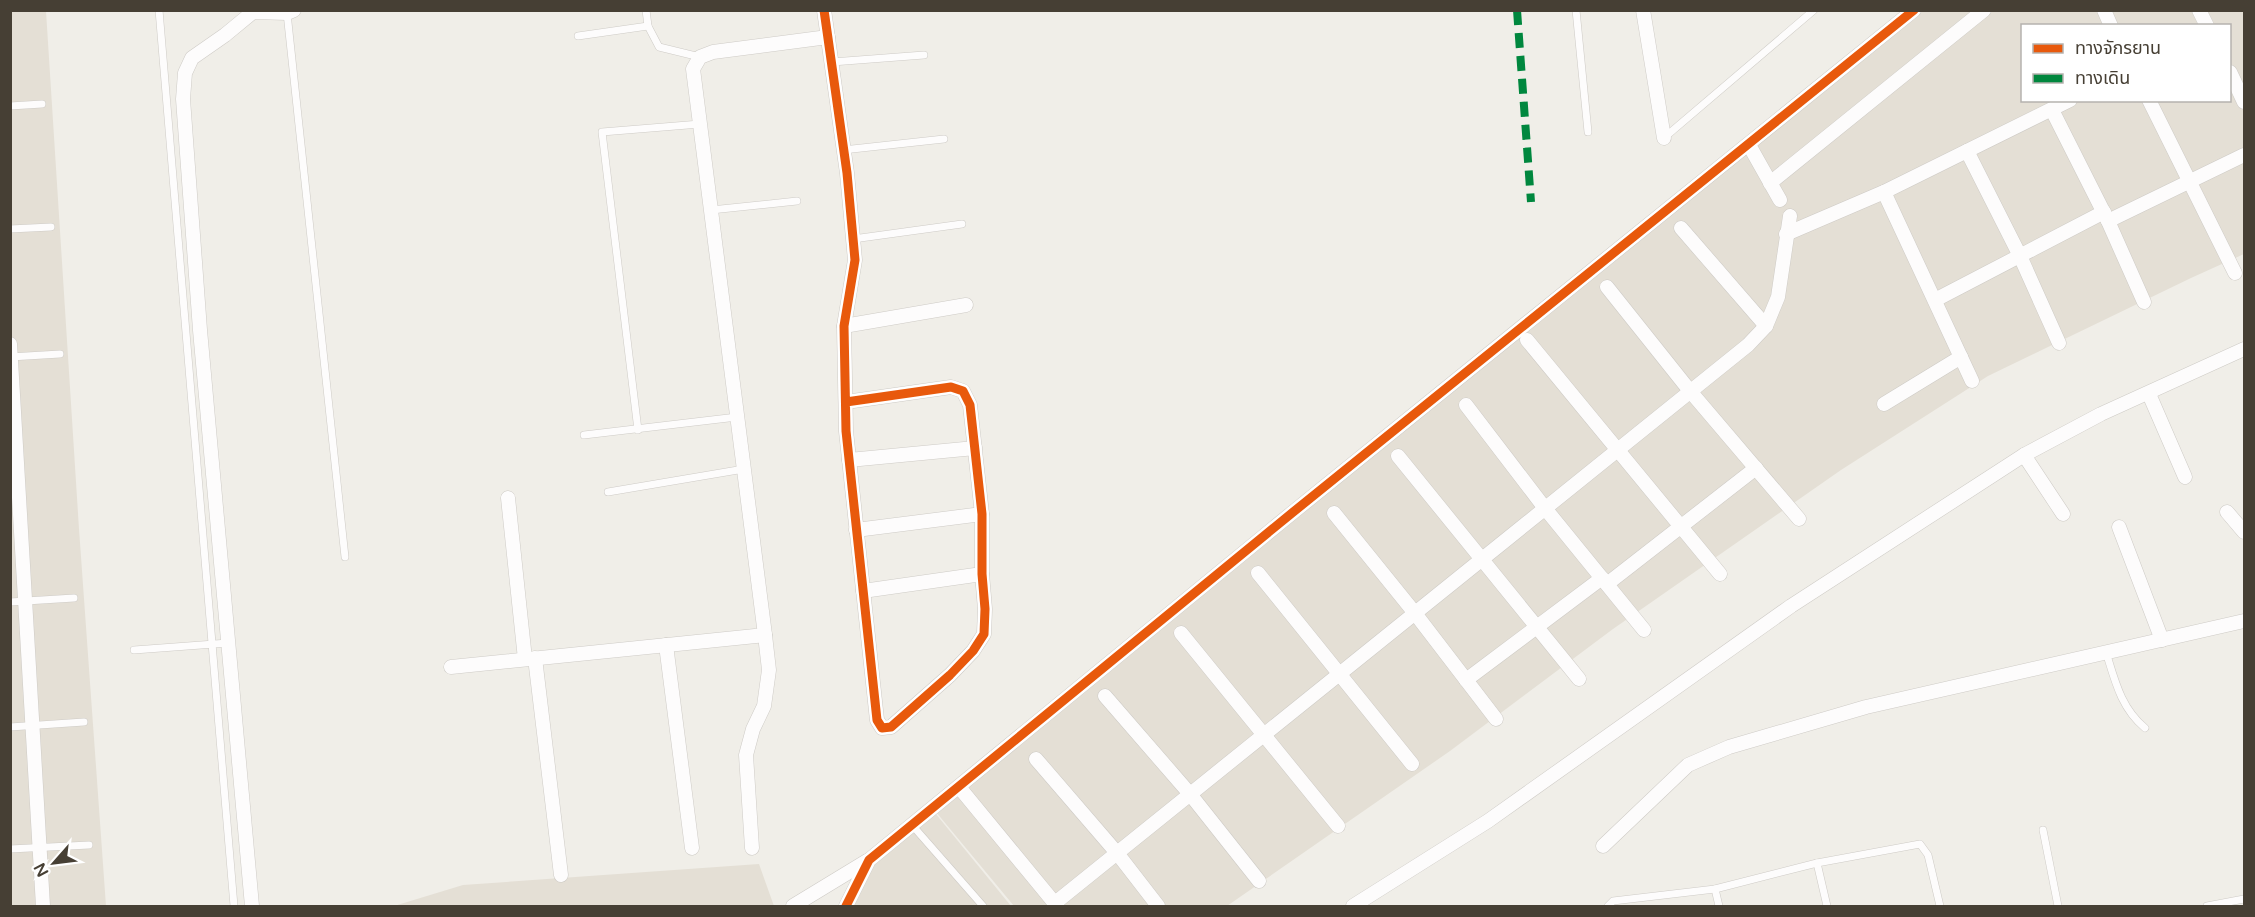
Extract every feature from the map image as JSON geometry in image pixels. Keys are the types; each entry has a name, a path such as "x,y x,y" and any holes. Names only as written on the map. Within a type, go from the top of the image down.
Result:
{"street":[{"path":"824,10 855,260 844,327 846,402 849,460 877,720 882,728 891,727 950,675 973,651 984,634 982,514 970,405 963,391 951,387 846,402"},
{"path":"1643,10 1664,138"},
{"path":"793,906 869,860 1292,513 1914,10"},
{"path":"1770,183 1984,10"},
{"path":"2104,10 2110,24"},
{"path":"2199,10 2206,24"},
{"path":"252,906 200,330 183,99 185,73 192,57 225,35 253,11 290,12"},
{"path":"752,848 746,755 753,729 764,706 769,670 693,69 700,57 713,52 828,37"},
{"path":"2231,76 2244,102"},
{"path":"1786,234 1884,192 2066,102"},
{"path":"2150,102 2235,273"},
{"path":"2052,110 2106,217 2144,302"},
{"path":"1749,145 1780,200"},
{"path":"1967,151 2020,256 2059,343"},
{"path":"1935,300 2020,256 2244,155"},
{"path":"1884,192 1972,381"},
{"path":"959,787 1056,905 1414,612 1748,345 1766,326 1778,297 1790,216"},
{"path":"1681,228 1766,326"},
{"path":"1607,287 1690,391 1799,519"},
{"path":"844,327 966,305"},
{"path":"1527,340 1720,574"},
{"path":"1353,906 1488,822 1791,606 2024,454 2101,414 2244,349"},
{"path":"11,353 14,481 25,601 43,906"},
{"path":"1884,404 1961,357"},
{"path":"2149,394 2185,477"},
{"path":"1466,405 1544,507 1644,630"},
{"path":"849,460 975,448"},
{"path":"2024,454 2063,514"},
{"path":"1398,456 1579,679"},
{"path":"1466,680 1538,627 1682,528 1756,468"},
{"path":"508,498 561,875"},
{"path":"2227,512 2244,532"},
{"path":"1334,513 1496,719"},
{"path":"856,530 982,514"},
{"path":"2119,526 2162,639"},
{"path":"1258,573 1412,764"},
{"path":"862,591 982,574"},
{"path":"1603,846 1688,765 1730,747 1866,707 2244,621"},
{"path":"1181,633 1338,826"},
{"path":"451,667 765,635"},
{"path":"666,645 692,848"},
{"path":"1105,696 1190,794 1259,881"},
{"path":"1036,759 1117,853 1158,906"},
{"path":"846,906 869,860"}],"lane":[{"path":"159,10 234,906"},
{"path":"646,10 648,26 659,47 700,57"},
{"path":"1576,10 1588,132"},
{"path":"1664,138 1814,10"},
{"path":"290,12 345,557"},
{"path":"578,36 648,26"},
{"path":"832,62 924,55"},
{"path":"10,106 42,104"},
{"path":"638,430 602,132 700,124"},
{"path":"843,150 944,140"},
{"path":"711,210 797,201"},
{"path":"853,239 962,224"},
{"path":"10,229 51,227"},
{"path":"11,353 60,354"},
{"path":"584,435 737,417"},
{"path":"608,492 744,469"},
{"path":"10,602 74,598"},
{"path":"134,650 228,643"},
{"path":"2106,652 2121,698 2133,717 2145,728"},
{"path":"10,727 84,722"},
{"path":"912,825 983,906"},
{"path":"2043,830 2058,906"},
{"path":"1608,906 1613,901 1715,889 1817,863 1920,844 1928,855 1940,906"},
{"path":"10,849 89,845"},
{"path":"1817,863 1827,906"},
{"path":"1715,889 1719,906"},
{"path":"2207,906 2244,899"}],"shaded area":[{"path":"10,11 46,11 106,906 11,906"},
{"path":"1910,11 2244,11 2244,254 1988,376 1841,470 1613,629 1450,751 1227,906 1014,906 931,806"},
{"path":"931,808 1011,906 852,906 872,857"},
{"path":"759,864 774,906 394,906 463,885"}],"marked path":[{"path":"1517,10 1531,202"}],"cycle path":[{"path":"824,10 847,173 855,260 844,326 846,431 877,720 882,728 891,727 950,675 973,651 984,634 982,514 970,405 963,391 951,387 846,402"},
{"path":"846,906 869,860 1292,513 1914,10"}]}
